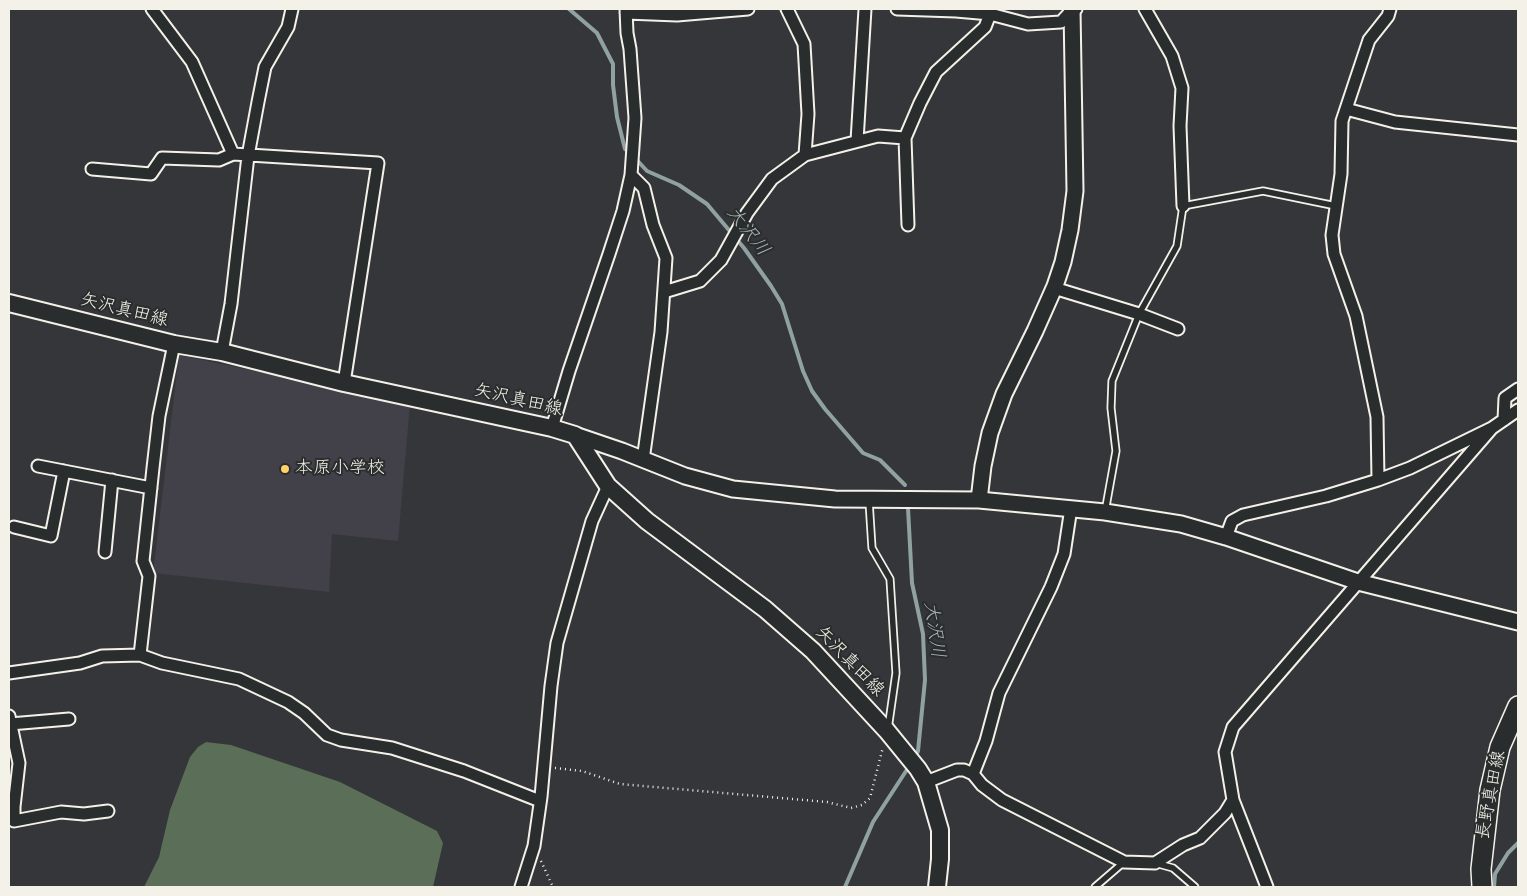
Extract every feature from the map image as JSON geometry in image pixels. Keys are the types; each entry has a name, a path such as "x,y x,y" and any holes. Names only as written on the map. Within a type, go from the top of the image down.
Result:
{"main road":[{"name":"矢沢真田線","path":"9,303 174,344 222,352 344,383 552,428 575,435 608,486 647,521 765,609 814,651 887,731 918,769 926,782 940,830 940,859 937,887"},
{"name":"長野真田線","path":"1482,887 1482,851 1490,790 1500,747 1518,706"}],"street":[{"path":"152,9 192,62 233,154"},
{"path":"222,352 231,304 248,156 265,67 288,27 292,9"},
{"path":"552,428 569,371 623,211 632,175 635,118 626,11 678,15 748,9"},
{"path":"787,9 804,44 808,114 805,155"},
{"path":"857,141 864,9"},
{"path":"897,9 996,13 1028,24 1061,22 1074,9"},
{"path":"979,500 983,466 990,433 1004,394 1054,288 1063,262 1070,230 1075,192 1074,9"},
{"path":"1145,9 1172,56 1182,88 1180,126 1183,206"},
{"path":"1378,480 1377,417 1356,316 1334,254 1332,234 1341,174 1342,121 1369,40 1388,16 1390,9"},
{"path":"908,225 905,138 920,102 936,72 985,28 996,13"},
{"path":"1346,110 1395,122 1518,135"},
{"path":"664,292 700,281 721,260 747,213 772,179 805,155 878,136 905,138"},
{"path":"92,169 151,174 162,158 220,160 233,154 378,163 344,383"},
{"path":"632,175 644,188 653,225 666,258 661,332 643,460"},
{"path":"1054,288 1139,314 1178,329"},
{"path":"140,655 149,576 143,561 159,416 174,344"},
{"path":"1504,420 1505,398 1518,389"},
{"path":"1226,537 1232,521 1243,515 1326,496 1410,468 1492,428 1518,410"},
{"path":"1267,887 1233,800 1225,752 1233,727 1492,428"},
{"path":"575,435 622,450 685,476 733,489 785,495 868,499 979,500 1105,512 1181,524 1226,537 1358,582 1518,622"},
{"path":"38,466 151,488"},
{"path":"14,527 51,536 64,472"},
{"path":"105,552 112,480"},
{"path":"520,887 534,846 558,643 592,521 608,486"},
{"path":"973,774 986,741 999,693 1051,587 1064,554 1071,508"},
{"path":"9,674 80,663 102,656 140,655 162,663 239,679 288,702 304,713 327,735 341,740 392,748 464,771 540,801"},
{"path":"69,719 10,720 19,763 12,808 14,821 61,812 84,814 108,811"},
{"path":"926,782 957,770 964,770 973,774 982,785 1002,800 1124,862 1155,863 1183,845 1200,838 1225,813 1233,800"}],"lane":[{"path":"1105,512 1116,451 1111,408 1112,381 1139,314 1177,246 1183,206 1263,192 1336,206"},
{"path":"868,499 872,548 890,580 896,673 887,731"},
{"path":"1095,887 1124,862"},
{"path":"1155,863 1173,868 1195,887"}],"path":[{"path":"543,767 582,771 620,784 828,802 851,808 862,804 870,798 887,731"},
{"path":"534,846 553,887"}],"shaded area":[{"name":"本原小学校","path":"179,355 410,404 398,541 332,534 329,592 153,573"}],"green space":[{"path":"206,742 231,745 340,782 437,831 443,843 433,887 144,887 159,857 170,810 190,757 198,747"}],"waterway":[{"name":"大沢川","path":"569,9 597,33 613,64 613,85 617,117 625,149 630,153"},
{"name":"大沢川","path":"635,158 647,171 679,185 707,204 744,248 782,304 803,371 812,391 863,453 880,460 905,485"},
{"name":"大沢川","path":"908,508 912,583 923,634 925,680 918,751 916,755"},
{"name":"大沢川","path":"845,887 873,822 908,768"},
{"path":"1494,887 1495,874 1508,853 1518,843"}],"place":[{"name":"本原小学校","path":"285,469"}]}
